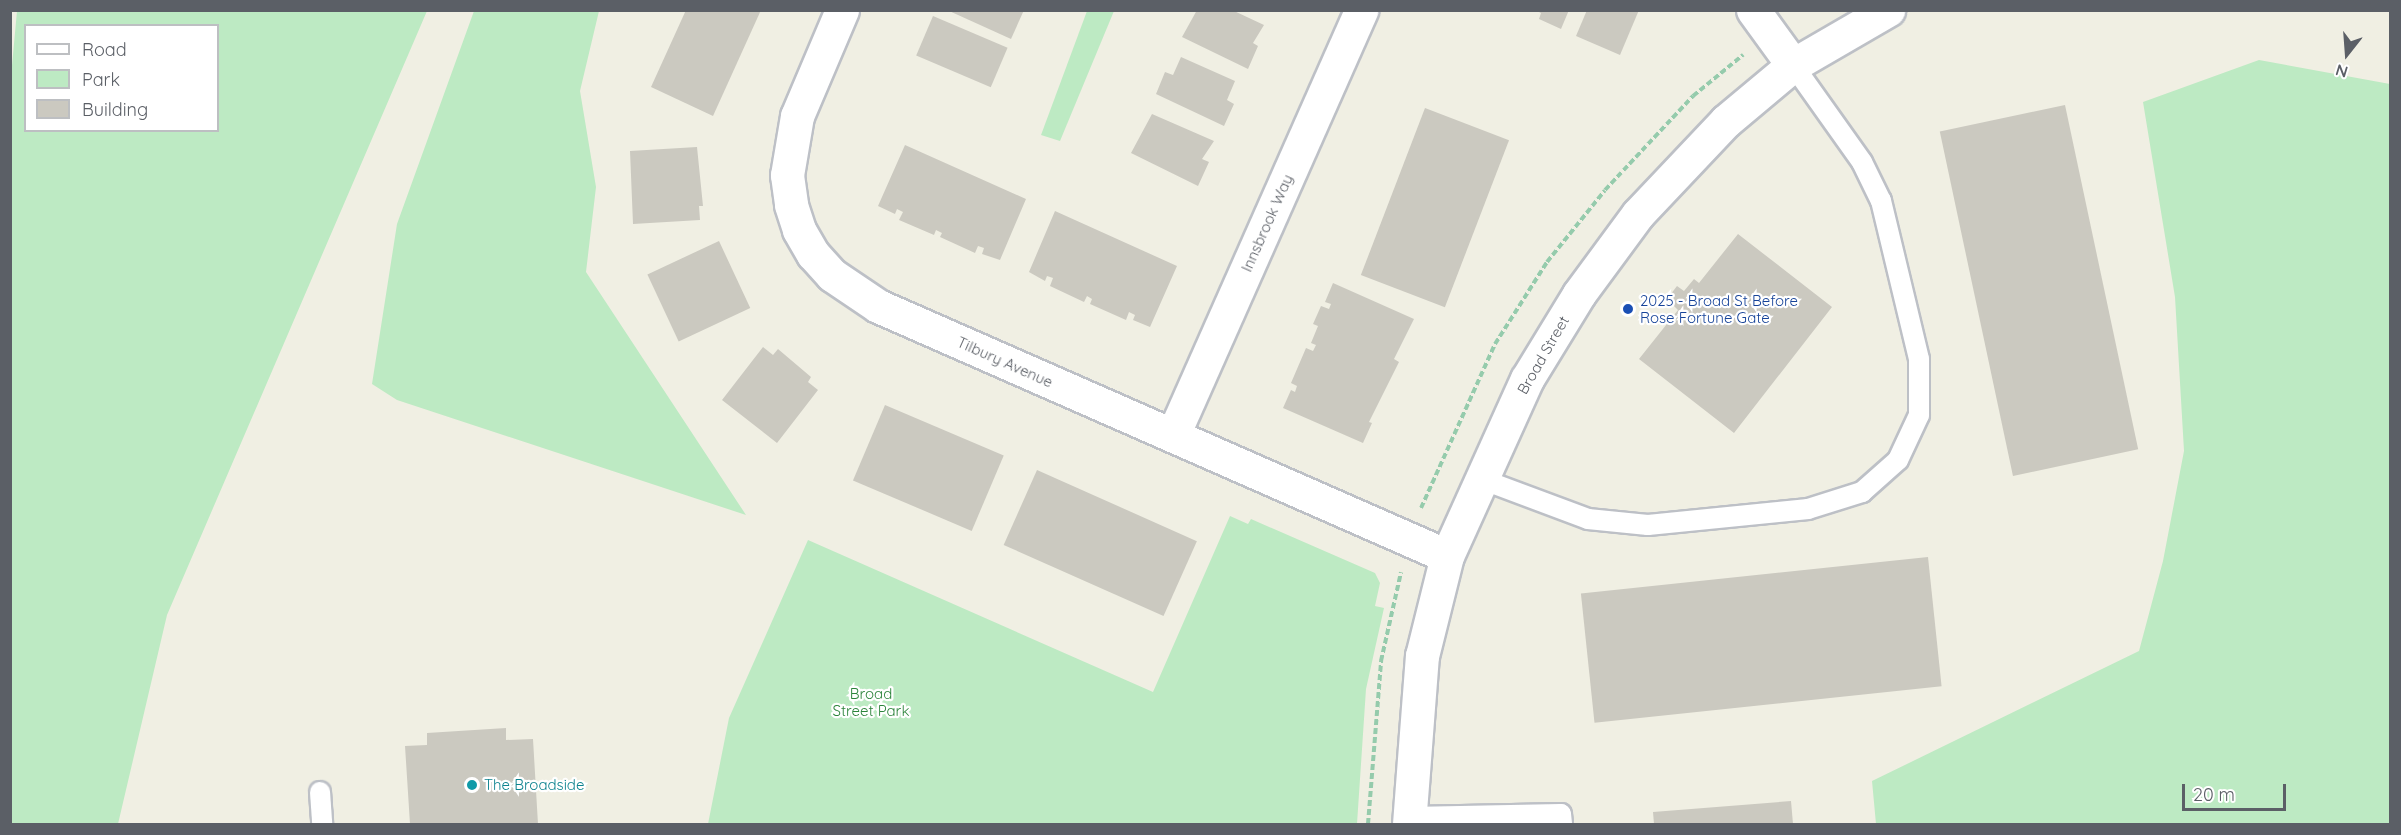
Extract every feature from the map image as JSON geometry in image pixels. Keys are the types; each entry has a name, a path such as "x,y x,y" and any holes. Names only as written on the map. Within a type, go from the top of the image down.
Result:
{"street":[{"name":"Tilbury Avenue","path":"842,10 797,116 789,144 787,175 791,205 813,254 832,275 878,306 1447,556"},
{"name":"Innsbrook Way","path":"1173,435 1361,10"},
{"path":"1753,10 1792,65"},
{"name":"Broad Street","path":"1409,821 1422,656 1447,556 1527,379 1579,294 1638,214 1726,122 1792,65 1888,10"}],"lane":[{"path":"1481,478 1588,519 1648,525 1808,508 1862,492 1898,460 1919,415 1919,359 1881,201 1862,162 1792,65"},
{"path":"320,792 322,825"},
{"path":"1409,821 1561,814 1562,825"}],"green space":[{"path":"17,11 427,11 167,615 118,824 11,824 10,87"},
{"path":"474,11 599,11 580,91 596,187 586,272 746,515 397,400 372,384 397,224"},
{"path":"1087,11 1114,11 1060,141 1041,135"},
{"path":"2259,60 2390,84 2390,824 1876,824 1872,781 2139,651 2163,561 2184,451 2175,297 2143,102"},
{"name":"Broad Street Park","path":"1230,516 1248,524 1251,519 1375,573 1380,583 1375,606 1384,608 1366,689 1357,824 708,824 729,718 808,540 1153,692"}],"building":[{"path":"686,10 761,10 713,116 651,87"},
{"path":"947,10 1024,10 1011,39"},
{"path":"1197,10 1232,10 1264,25 1253,43 1258,46 1248,69 1182,37"},
{"path":"1535,10 1569,10 1561,29 1539,19 1541,13"},
{"path":"1587,10 1639,10 1620,55 1576,36"},
{"path":"933,16 1008,48 991,87 916,56"},
{"path":"1181,57 1235,81 1227,100 1234,104 1224,126 1156,94 1165,72 1173,75"},
{"path":"2065,105 2138,449 2013,476 1940,132"},
{"path":"1425,108 1509,140 1445,307 1361,275"},
{"path":"1152,114 1214,141 1202,159 1209,162 1198,186 1131,153"},
{"path":"905,145 1026,199 1000,260 982,254 984,248 978,246 975,253 940,237 942,233 936,230 934,235 899,220 903,212 897,209 895,214 878,206"},
{"path":"697,147 703,206 699,206 700,220 633,224 630,151"},
{"path":"1055,211 1177,266 1150,327 1133,320 1135,315 1129,312 1126,320 1090,304 1092,299 1087,296 1084,302 1050,286 1053,278 1047,276 1045,281 1029,272"},
{"path":"1738,234 1832,307 1734,433 1639,359 1678,310 1667,299 1677,286 1684,291 1694,279 1699,283"},
{"path":"719,241 750,308 679,341 647,274"},
{"path":"1333,283 1414,319 1394,359 1399,362 1369,422 1372,423 1363,443 1283,408 1291,390 1295,392 1297,386 1291,383 1306,348 1313,351 1316,345 1311,343 1318,326 1313,324 1321,306 1329,309 1331,304 1325,302"},
{"path":"763,347 773,355 778,349 811,377 808,382 818,390 777,443 722,400"},
{"path":"885,405 1004,455 972,531 853,480"},
{"path":"1037,470 1197,541 1164,616 1004,545"},
{"path":"1928,557 1942,686 1595,723 1581,593"},
{"name":"The Broadside","path":"506,728 506,740 533,739 538,824 410,824 405,746 427,745 427,733"},
{"path":"1791,801 1793,824 1654,824 1653,812"}],"place":[{"name":"2025 - Broad St Before Rose Fortune Gate","path":"1628,309"},
{"name":"The Broadside","path":"472,785"}]}
